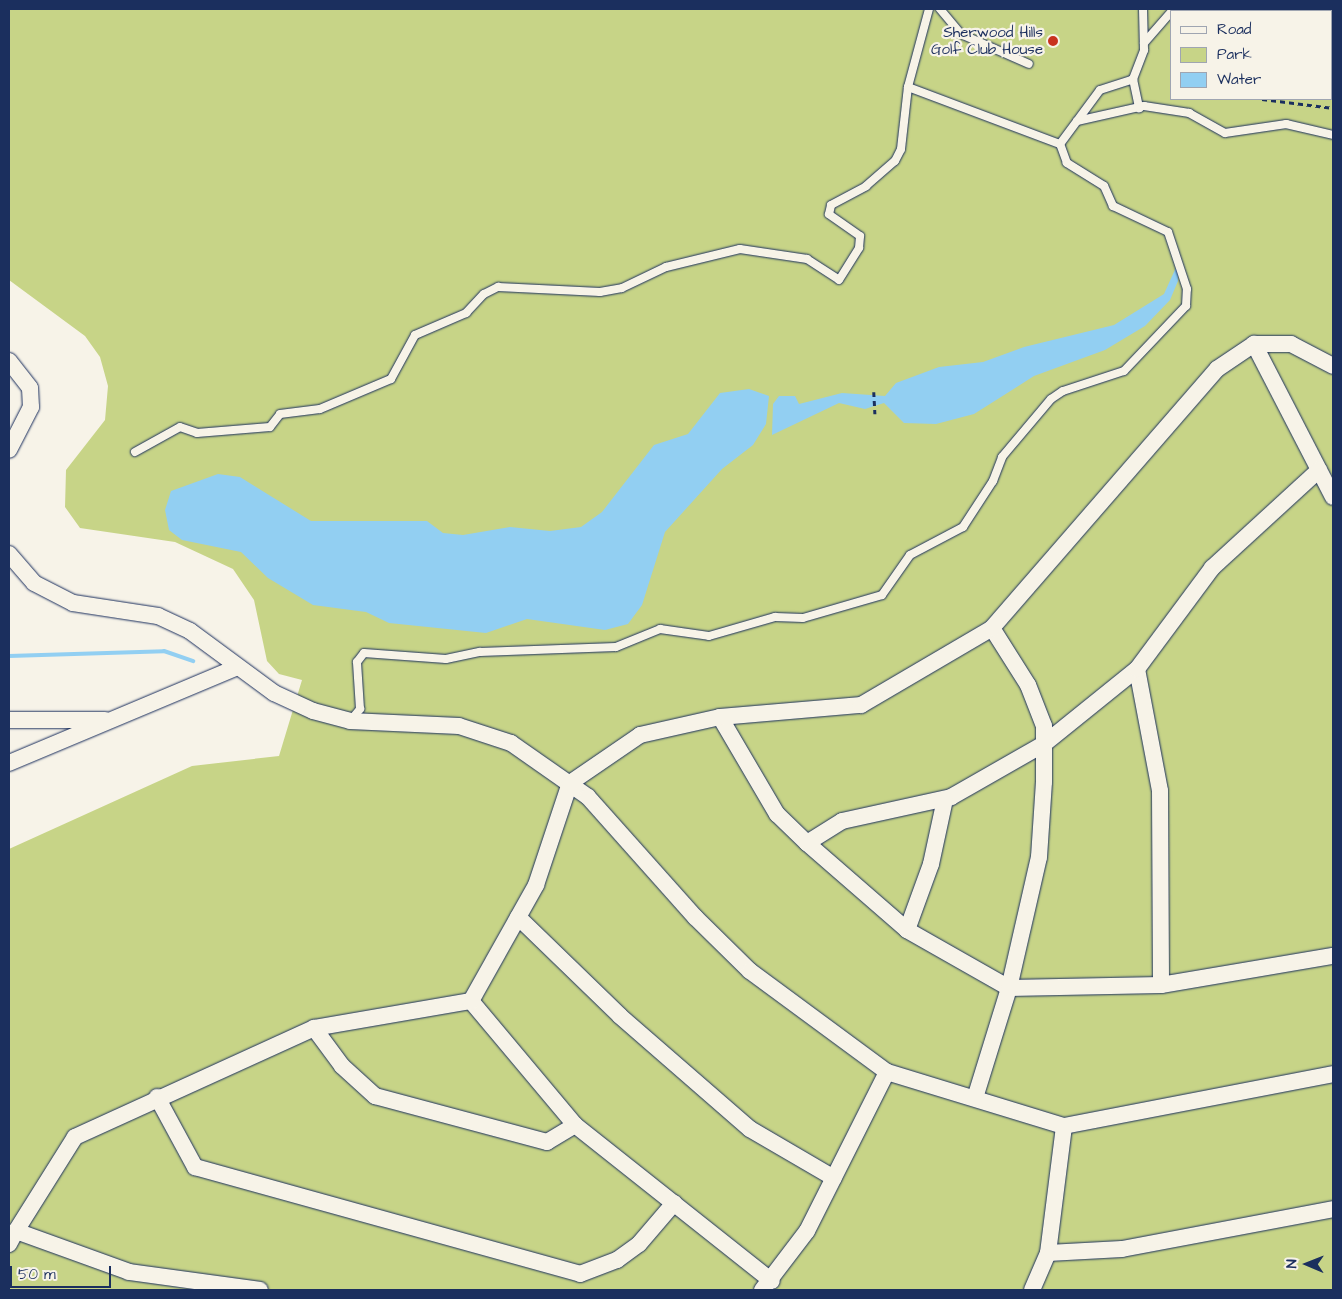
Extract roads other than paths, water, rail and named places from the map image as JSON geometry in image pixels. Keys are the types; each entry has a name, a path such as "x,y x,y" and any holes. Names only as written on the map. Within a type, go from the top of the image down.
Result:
{"street":[{"path":"471,1001 536,885 570,783 640,735 720,717 861,705 992,628 1217,369 1254,344 1291,344 1333,366"},
{"path":"1254,344 1333,498"},
{"path":"9,361 30,388 31,407 9,450"},
{"path":"806,843 842,821 945,799 1044,744 1137,669 1212,568 1320,470"},
{"path":"12,565 34,583 73,603 166,620 190,631 274,693 350,721 459,726 511,743 570,783 750,971 887,1072 1064,1126 1333,1074"},
{"path":"975,1098 1009,988 1039,857 1044,744 1044,726 1028,685 992,628"},
{"path":"9,763 238,667"},
{"path":"1137,669 1160,791 1161,985"},
{"path":"720,717 777,814 806,843 907,930 1009,988 1161,985 1333,956"},
{"path":"9,720 112,720"},
{"path":"907,930 931,864 945,799"},
{"path":"518,917 620,1016 750,1129 834,1178"},
{"path":"471,1001 575,1125 674,1203 767,1285 807,1232 887,1072"},
{"path":"260,1290 129,1272 12,1238 74,1137 157,1097 314,1028 471,1001"},
{"path":"314,1028 342,1066 375,1096 548,1142 575,1125"},
{"path":"157,1097 195,1167 580,1274 617,1260 639,1244 674,1203"},
{"path":"1032,1290 1048,1253 1064,1126"},
{"path":"1048,1253 1122,1249 1333,1209"}],"lane":[{"path":"135,452 180,427 197,433 270,427 280,414 320,409 391,379 415,335 466,313 484,294 498,287 600,292 622,288 666,267 740,249 807,259 840,280 859,248 860,236 829,214 831,205 866,186 895,161 901,150 908,87 929,9"},
{"path":"940,9 961,34 1029,64"},
{"path":"1139,108 1133,79 1144,43 1143,9"},
{"path":"1144,43 1170,13"},
{"path":"1060,144 1100,90 1133,79"},
{"path":"350,721 360,709 357,662 364,654 446,659 480,652 616,647 660,629 709,636 775,617 803,618 872,601 890,589 910,555 964,527 993,481 1002,457 1051,399 1063,390 1124,371 1176,320 1186,306 1187,289 1178,255 1168,232 1113,206 1104,186 1067,163 1060,144 908,87"},
{"path":"1077,121 1139,108 1189,113 1225,133 1286,124 1333,135"}],"water":[{"path":"1178,263 1178,281 1170,300 1145,326 1105,350 1034,376 974,414 936,424 904,423 884,403 865,409 839,403 772,435 773,404 779,396 795,396 799,404 842,393 885,396 896,383 939,367 983,362 1024,347 1114,325 1164,294"},
{"path":"749,389 769,396 766,424 753,445 722,469 665,532 642,605 628,624 605,630 527,619 486,633 389,623 366,612 313,605 268,578 241,552 182,540 169,530 165,510 171,491 218,474 240,477 311,521 427,521 443,533 463,535 510,527 550,531 581,527 602,512 654,445 688,434 720,393"}],"waterway":[{"path":"9,656 164,651 193,661"}],"place":[{"name":"Sherwood Hills Golf Club House","path":"1053,41"}]}
